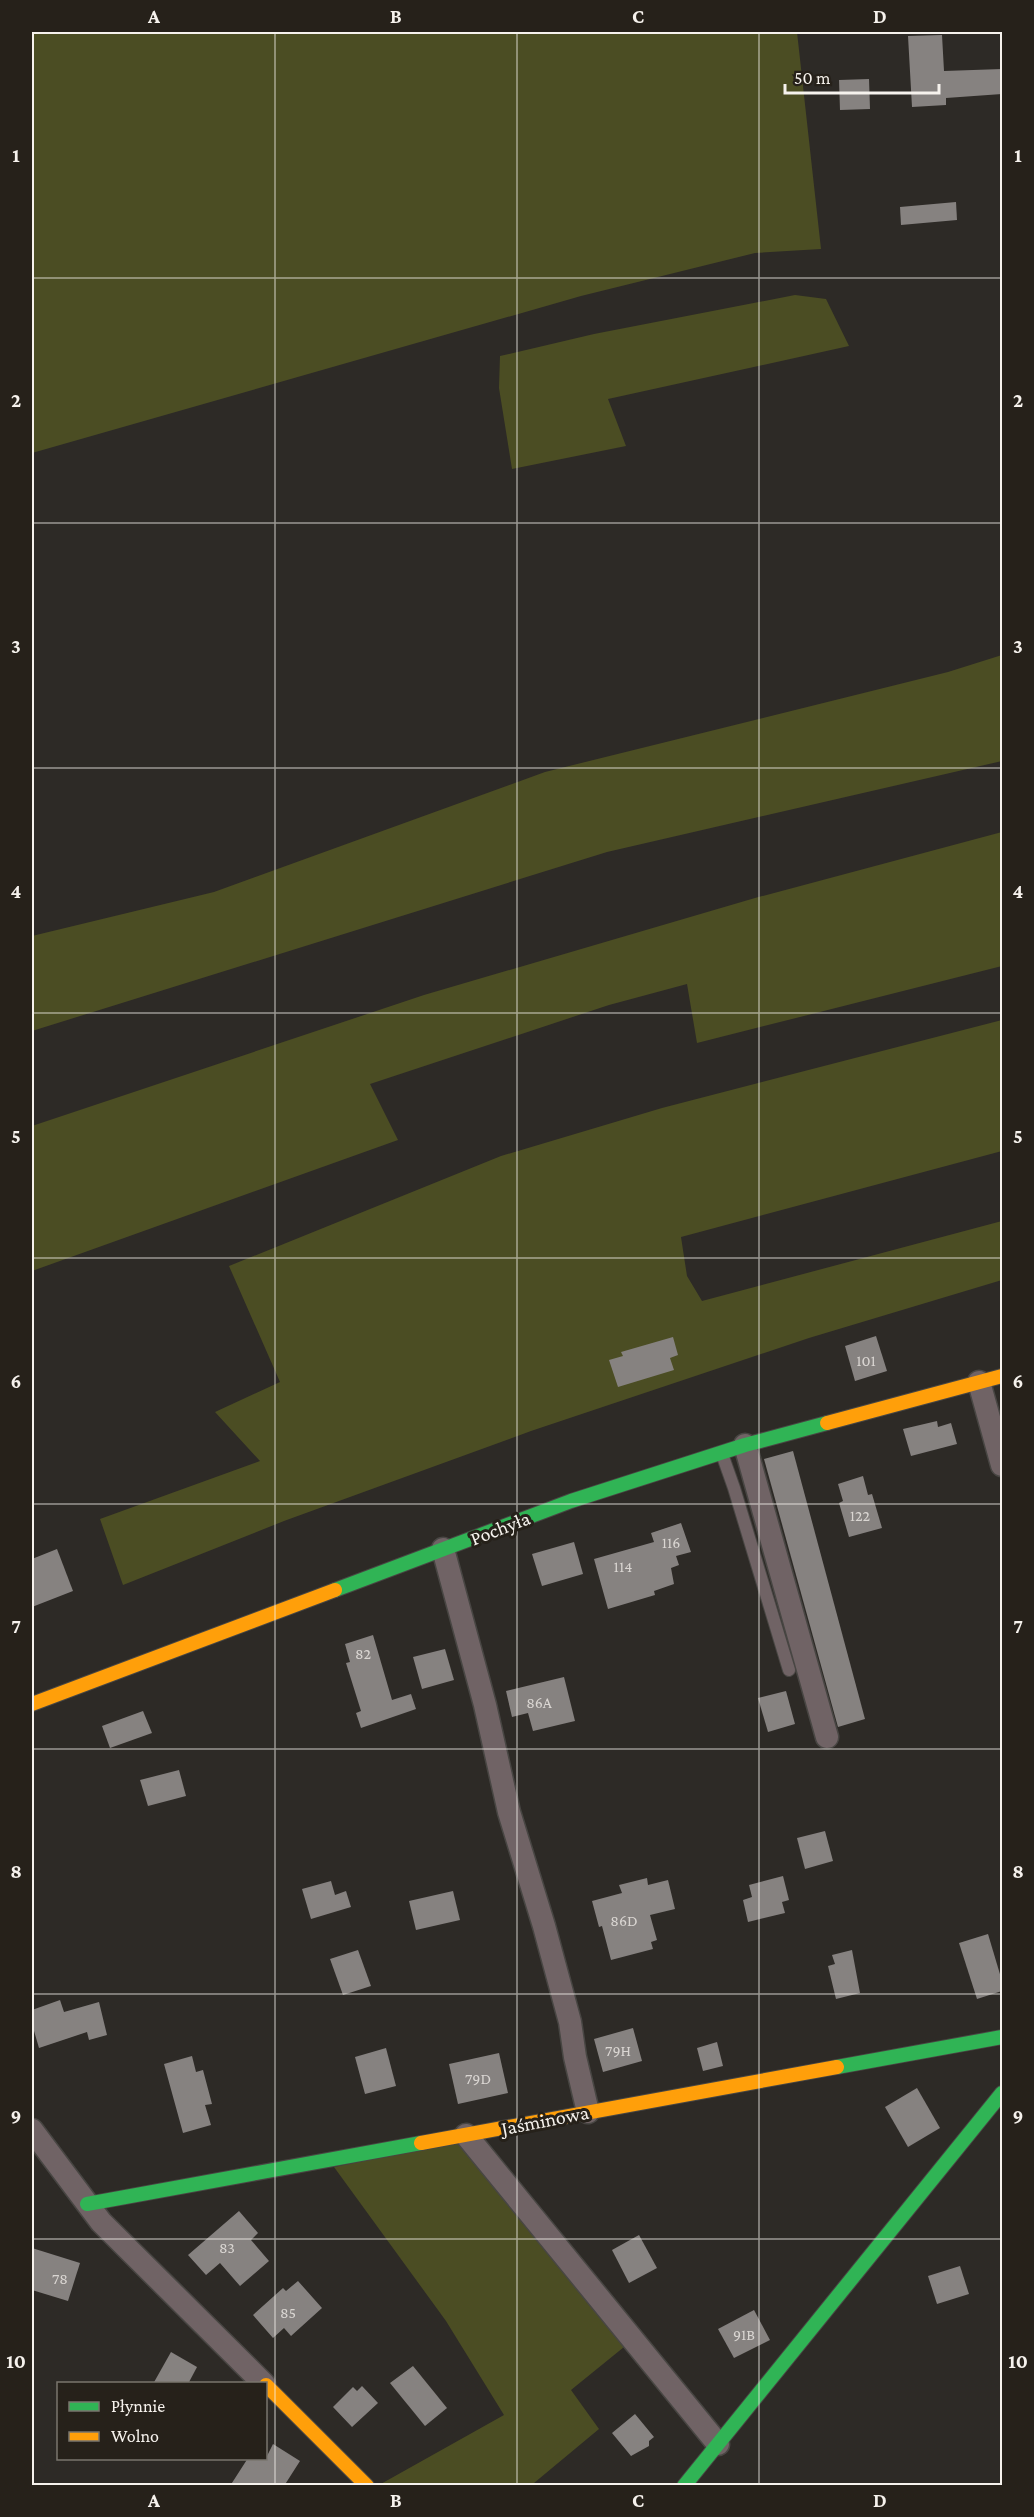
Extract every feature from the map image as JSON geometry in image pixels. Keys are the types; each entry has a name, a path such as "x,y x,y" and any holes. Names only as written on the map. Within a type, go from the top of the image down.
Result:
{"street":[{"name":"Pochyła","path":"32,1704 571,1501 745,1445 1002,1376"},
{"path":"979,1382 1002,1465"},
{"path":"745,1445 827,1737"},
{"path":"443,1549 486,1705 509,1812 544,1926 570,2022 575,2057 588,2112"},
{"name":"Jaśminowa","path":"87,2204 1002,2037"},
{"path":"684,2486 835,2302 1002,2092"},
{"path":"32,2130 100,2222 263,2382"},
{"path":"466,2135 718,2444"},
{"path":"267,2386 367,2486"}],"lane":[{"path":"721,1452 789,1670"}],"green space":[{"path":"32,32 797,32 821,249 755,253 581,296 32,453"},
{"path":"795,295 826,299 849,346 608,399 626,446 512,469 499,388 500,356 594,334"},
{"path":"1002,655 1002,761 607,852 32,1031 32,936 214,892 545,772 948,672"},
{"path":"1002,832 1002,966 697,1043 687,984 609,1005 370,1084 398,1140 32,1271 32,1126 424,995 755,898"},
{"path":"1002,1020 1002,1151 681,1237 687,1276 702,1301 1002,1221 1002,1280 809,1338 531,1431 284,1521 123,1585 100,1519 260,1461 215,1412 280,1382 229,1266 501,1156 662,1108"},
{"path":"464,2140 558,2266 624,2347 571,2390 599,2429 534,2483 536,2485 379,2485 504,2415 446,2321 334,2167"}],"building":[{"path":"942,35 944,71 1002,69 1002,94 946,98 946,105 912,107 908,36"},
{"path":"869,79 870,109 840,110 839,80"},
{"path":"956,202 957,220 901,225 900,207"},
{"path":"876,1336 887,1371 855,1381 845,1346"},
{"path":"673,1337 678,1355 670,1358 674,1370 618,1387 609,1360 623,1356 621,1352"},
{"path":"937,1421 938,1427 951,1423 957,1444 911,1456 903,1429"},
{"path":"793,1451 865,1719 838,1727 764,1459"},
{"path":"863,1476 868,1495 872,1494 882,1528 849,1537 839,1503 843,1501 838,1484"},
{"path":"681,1523 691,1552 676,1556 679,1565 671,1568 674,1584 654,1591 655,1595 608,1609 594,1559 654,1542 651,1533"},
{"path":"574,1542 583,1574 542,1586 532,1554"},
{"path":"57,1549 73,1591 32,1607 32,1559"},
{"path":"373,1635 392,1700 411,1694 416,1709 361,1728 356,1713 361,1711 346,1663 350,1662 345,1644"},
{"path":"445,1649 454,1680 422,1689 413,1657"},
{"path":"564,1677 575,1721 533,1731 528,1713 512,1717 506,1691"},
{"path":"786,1691 795,1724 768,1732 758,1698"},
{"path":"143,1711 152,1733 110,1748 102,1726"},
{"path":"179,1770 186,1796 148,1806 140,1780"},
{"path":"825,1831 833,1861 805,1869 797,1838"},
{"path":"783,1876 789,1900 782,1902 785,1913 748,1922 743,1900 752,1897 749,1885"},
{"path":"647,1878 648,1885 668,1880 675,1909 650,1915 657,1940 651,1942 653,1949 611,1960 602,1926 599,1927 592,1901 622,1893 619,1885"},
{"path":"331,1881 335,1895 346,1891 351,1907 311,1919 302,1889"},
{"path":"453,1891 460,1920 416,1930 409,1901"},
{"path":"988,1934 1002,1981 1002,1991 977,1999 959,1943"},
{"path":"358,1950 371,1986 343,1995 330,1959"},
{"path":"852,1950 860,1993 836,1999 828,1966 835,1964 832,1955"},
{"path":"60,2000 64,2012 99,2002 107,2035 89,2040 87,2032 39,2048 32,2024 32,2010"},
{"path":"633,2028 642,2061 603,2072 594,2039"},
{"path":"717,2042 723,2066 703,2071 697,2048"},
{"path":"386,2048 396,2086 365,2094 355,2057"},
{"path":"499,2053 508,2093 458,2104 449,2064"},
{"path":"192,2056 196,2072 203,2070 212,2104 205,2105 211,2125 183,2133 164,2064"},
{"path":"917,2088 940,2128 908,2147 885,2107"},
{"path":"239,2211 258,2233 251,2240 269,2261 240,2286 220,2263 206,2275 188,2255"},
{"path":"639,2235 657,2268 629,2283 612,2250"},
{"path":"32,2248 80,2263 68,2301 32,2290"},
{"path":"960,2266 969,2294 937,2304 928,2276"},
{"path":"298,2281 322,2308 291,2336 284,2328 273,2338 253,2315 283,2288 286,2291"},
{"path":"754,2310 770,2340 734,2358 718,2329"},
{"path":"171,2352 197,2367 189,2382 154,2382"},
{"path":"413,2366 447,2408 425,2426 390,2383"},
{"path":"362,2386 378,2403 352,2427 333,2407 353,2387 357,2391"},
{"path":"635,2414 654,2437 649,2441 649,2446 631,2456 612,2433"},
{"path":"273,2444 300,2461 284,2486 230,2486 247,2460 267,2460"}],"traffic: fast":[{"path":"335,1590 571,1501 745,1445 827,1423"},
{"path":"837,2067 1002,2037"},
{"path":"684,2486 1002,2093"},
{"path":"87,2204 421,2143"}],"traffic: slow":[{"path":"827,1423 1002,1376"},
{"path":"32,1704 335,1590"},
{"path":"421,2143 837,2067"},
{"path":"267,2386 367,2486"}]}
